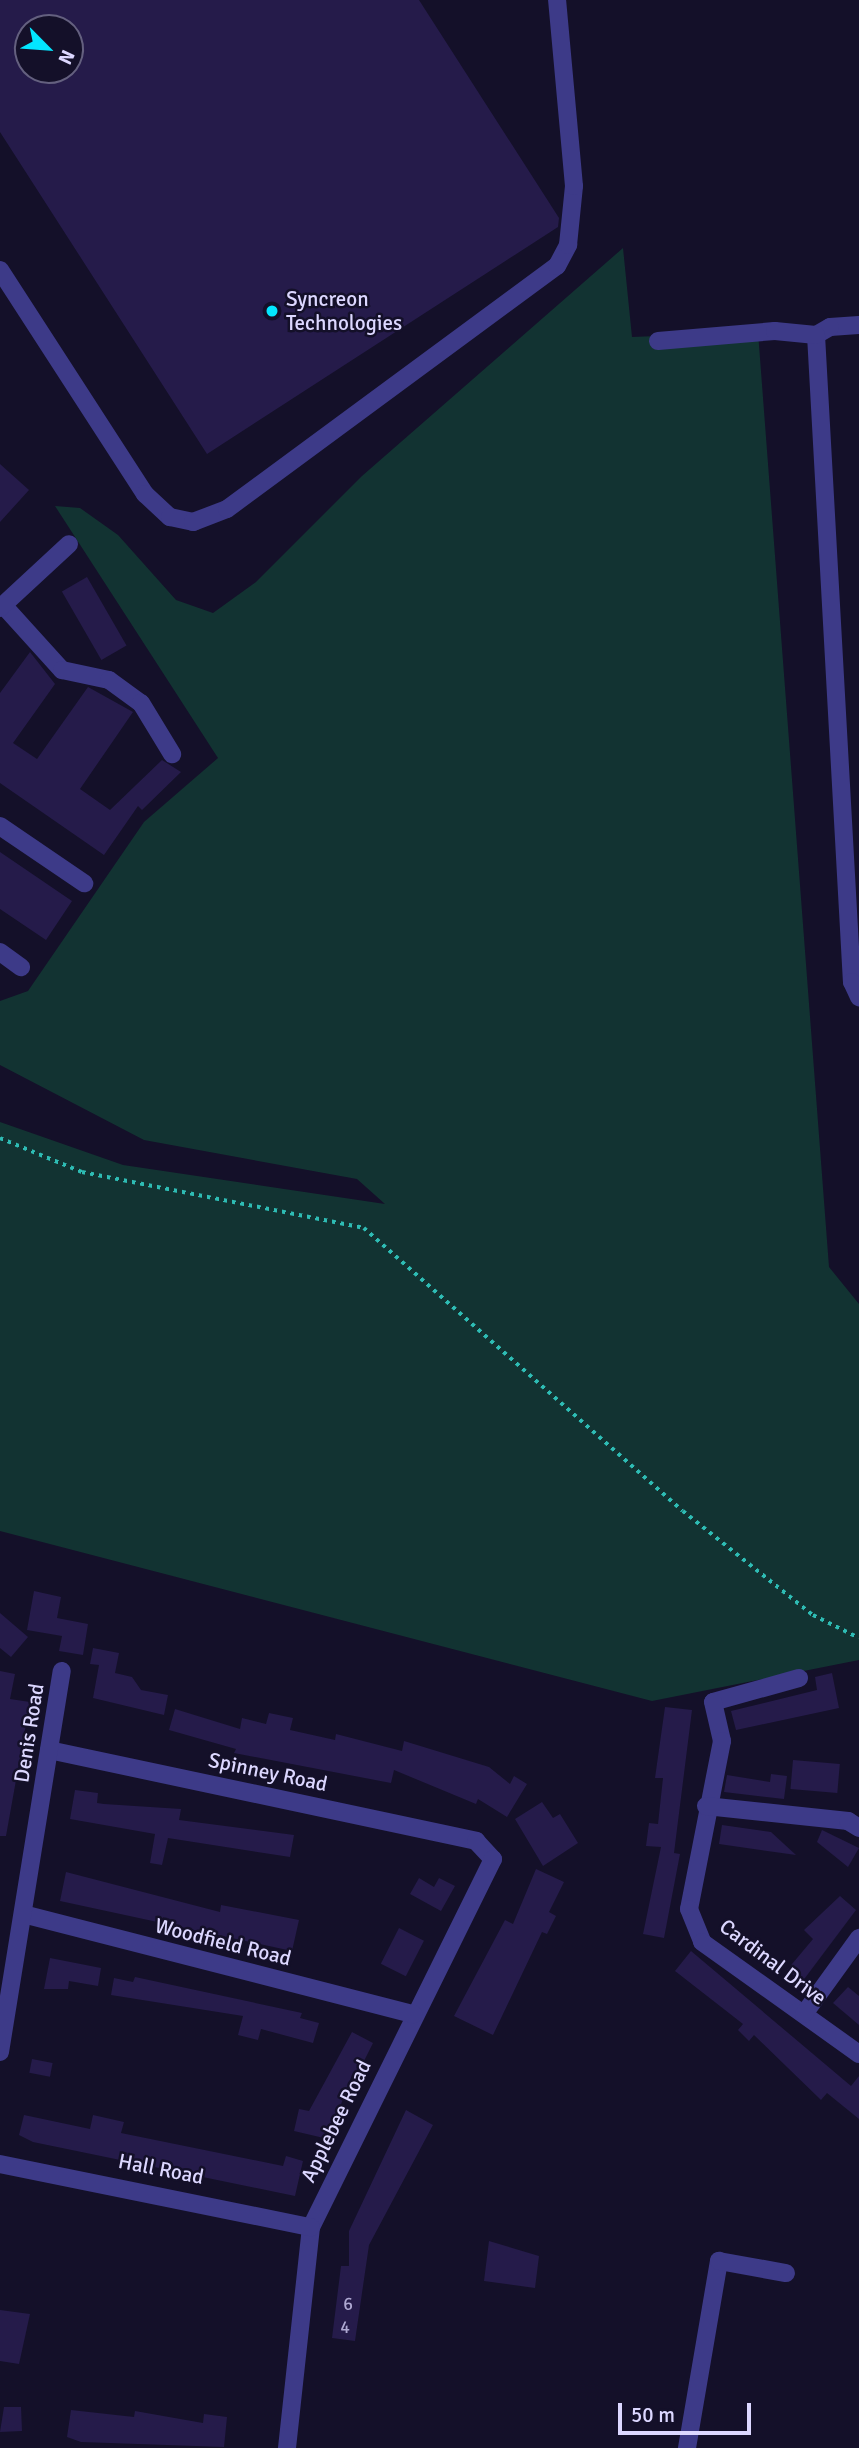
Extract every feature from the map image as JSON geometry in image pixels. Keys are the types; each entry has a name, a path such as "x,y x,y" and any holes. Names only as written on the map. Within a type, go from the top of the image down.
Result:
{"street":[{"path":"0,270 145,494 170,517 193,522 227,509 556,266 568,245 573,197 557,0"},
{"path":"658,341 775,331 816,335 830,327 859,325"},
{"path":"816,335 852,982 859,997"},
{"path":"69,544 1,607 62,670 109,680 141,704 172,754"},
{"path":"0,825 84,883"},
{"path":"0,952 21,967"},
{"name":"Denis Road","path":"0,2052 62,1671"},
{"name":"Cardinal Drive","path":"799,1678 713,1702 722,1741 706,1806 689,1909 702,1942 859,2054"},
{"name":"Spinney Road","path":"49,1750 476,1841"},
{"path":"706,1806 848,1821 859,1828"},
{"name":"Applebee Road","path":"287,2448 311,2227 413,2014 493,1859 476,1841"},
{"name":"Woodfield Road","path":"23,1914 413,2014"},
{"path":"804,2014 859,1938"},
{"name":"Hall Road","path":"0,2164 311,2227"},
{"path":"687,2448 719,2262 786,2273"}],"path":[{"path":"0,1138 82,1172 364,1228 683,1511 813,1615 859,1638"}],"green space":[{"path":"623,248 632,337 758,332 829,1267 859,1304 859,1660 652,1701 0,1531 0,1122 123,1165 385,1204 357,1179 144,1140 0,1065 0,1001 28,991 144,822 218,758 55,506 80,508 118,535 176,600 213,613 256,582 362,476"}],"building":[{"name":"Syncreon Technologies","path":"0,0 419,0 559,218 558,227 207,454 0,132"},
{"path":"0,464 29,490 0,522"},
{"path":"87,577 126,645 101,660 62,592"},
{"path":"30,652 55,684 13,743 37,759 88,687 133,712 80,789 110,810 162,760 181,772 142,810 138,806 104,855 0,783 0,693"},
{"path":"0,852 72,901 46,940 0,909"},
{"path":"34,1591 61,1597 57,1618 88,1624 83,1655 59,1651 62,1636 27,1630"},
{"path":"0,1613 28,1637 11,1657 0,1648"},
{"path":"93,1648 119,1653 115,1673 132,1677 141,1690 168,1695 164,1715 93,1698 99,1665 90,1664"},
{"path":"0,1671 15,1674 10,1699 30,1702 6,1836 0,1836"},
{"path":"832,1673 839,1708 736,1730 731,1711 817,1690 815,1677"},
{"path":"665,1707 692,1710 674,1853 680,1854 664,1938 643,1934 661,1847 646,1846 649,1823 658,1824 663,1778 655,1778"},
{"path":"175,1709 240,1729 242,1718 266,1724 269,1713 293,1718 290,1730 335,1740 336,1734 402,1751 404,1741 489,1767 510,1784 514,1776 527,1784 507,1817 478,1799 476,1804 394,1770 391,1783 234,1753 236,1749 169,1730"},
{"path":"793,1760 840,1764 837,1793 790,1789"},
{"path":"771,1774 787,1776 784,1799 724,1792 727,1775 770,1782"},
{"path":"75,1790 98,1793 97,1803 181,1809 179,1820 294,1835 290,1857 168,1838 162,1865 150,1863 155,1834 70,1819"},
{"path":"542,1802 553,1818 560,1814 578,1843 543,1866 515,1819"},
{"path":"722,1825 771,1832 796,1855 719,1844"},
{"path":"822,1830 859,1848 848,1867 817,1842"},
{"path":"536,1869 564,1882 549,1912 556,1916 547,1934 542,1932 493,2035 454,2016 505,1920 513,1924"},
{"path":"66,1872 220,1912 221,1905 299,1920 292,1951 60,1901"},
{"path":"419,1878 434,1887 439,1878 455,1886 441,1911 410,1894"},
{"path":"840,1896 856,1910 802,1982 787,1970 813,1939 804,1930"},
{"path":"399,1928 424,1941 406,1976 381,1964"},
{"path":"691,1951 851,2086 859,2076 859,2119 827,2093 821,2100 754,2035 749,2041 738,2030 743,2024 675,1971"},
{"path":"50,1958 101,1968 98,1986 69,1981 68,1989 44,1989"},
{"path":"135,1977 302,2013 300,2018 319,2023 313,2043 261,2029 258,2040 238,2035 243,2016 111,1995 114,1978 133,1982"},
{"path":"848,1987 859,1996 859,2025 833,2003"},
{"path":"352,2032 373,2043 356,2077 352,2075 328,2139 294,2131 299,2109 309,2111"},
{"path":"32,2059 53,2063 50,2077 29,2073"},
{"path":"406,2110 433,2125 369,2245 355,2341 332,2338 341,2266 349,2266 349,2231"},
{"path":"24,2115 90,2129 93,2115 124,2122 121,2133 283,2166 286,2156 303,2161 295,2196 33,2142 19,2135"},
{"path":"489,2241 539,2256 535,2288 484,2281"},
{"path":"0,2310 30,2314 19,2364 0,2361"},
{"path":"4,2407 21,2407 22,2431 0,2432"},
{"path":"71,2410 134,2417 135,2411 203,2423 204,2414 227,2417 224,2447 81,2442 67,2437"}],"place":[{"name":"Syncreon Technologies","path":"272,311"}]}
